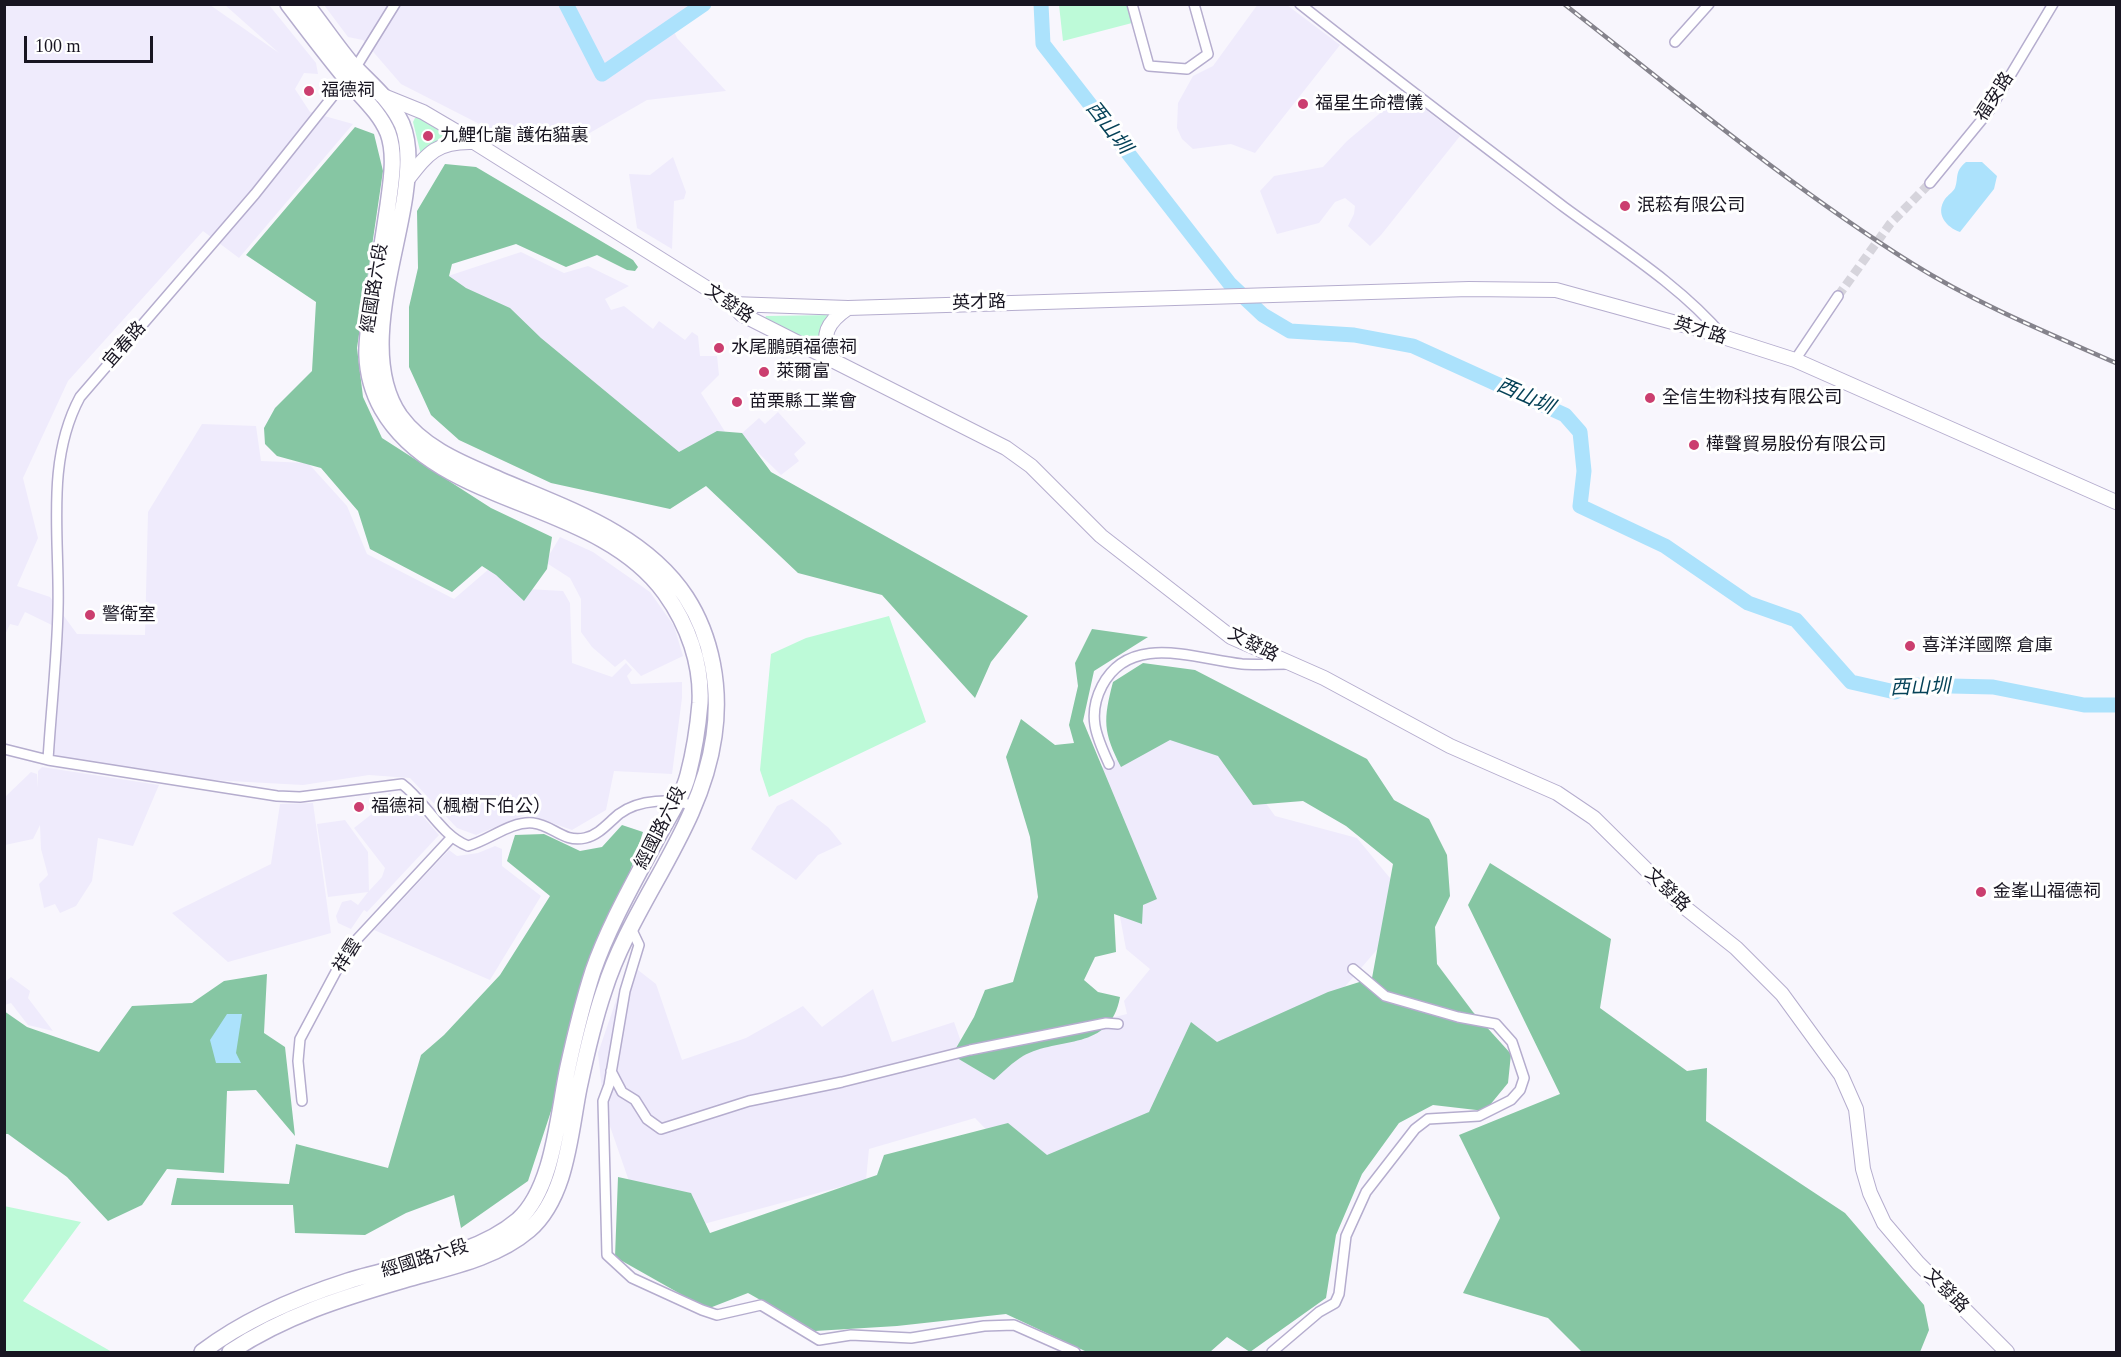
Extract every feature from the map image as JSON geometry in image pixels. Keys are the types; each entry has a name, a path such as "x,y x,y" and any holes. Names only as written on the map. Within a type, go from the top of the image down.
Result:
{"main road":[{"path":"288,4 351,73"},
{"path":"306,4 351,73"},
{"name":"經國路六段","path":"202,1353 349,1281 462,1251 496,1234 520,1218 536,1196 546,1172 569,1063 594,970 694,806 714,739 717,713 710,650 704,630 686,597 652,560 612,529 461,463 431,447 399,415 385,379 373,335 407,180 405,136 402,124 385,97 351,73"},
{"name":"經國路六段","path":"351,73 380,117 392,149 370,382 389,421 409,445 444,469 586,531 640,563 667,595 690,634 700,699 688,777 623,922"},
{"name":"經國路六段","path":"230,1353 284,1313"}],"street":[{"name":"宜春路","path":"48,760 58,609 57,482 63,442 71,414 80,397 255,194 351,73 395,4"},
{"path":"1132,4 1149,66 1188,69 1208,54 1194,4"},
{"path":"1300,4 1403,86 1702,312 1725,338"},
{"path":"1675,42 1709,4"},
{"name":"福安路","path":"1930,183 1989,111 2053,4"},
{"name":"文發路","path":"385,97 423,112 474,142 732,303 741,314 1006,448 1031,466 1101,537 1231,637 1294,664 1450,746 1526,778 1574,803 1594,818 1683,906 1736,948 1776,986 1841,1075 1856,1109 1865,1177 1884,1223 1918,1263 2007,1353"},
{"path":"407,180 424,158 440,145 474,142"},
{"name":"英才路","path":"732,303 848,308 1226,295 1546,288 1795,360 2116,502"},
{"path":"1795,360 1838,296"},
{"path":"829,359 824,334 827,326 848,308"},
{"path":"1109,764 1095,735 1093,717 1095,698 1109,673 1129,657 1153,652 1244,664 1294,664"},
{"path":"4,749 48,760 277,796 300,797 402,784 412,791 452,837 468,846 489,840 505,829 533,823 564,838 586,837 597,833 627,809 677,800 694,806"},
{"name":"祥雲","path":"303,1101 298,1061 300,1039 348,949 452,837"},
{"path":"623,922 639,945 625,991 609,1069 609,1085 603,1101 608,1255 632,1278 717,1315 761,1305 819,1340 851,1335 911,1338 984,1326 1014,1325 1075,1353"},
{"path":"1272,1353 1319,1312 1335,1303 1339,1294 1346,1236 1366,1192 1415,1129 1428,1119 1479,1116 1511,1100 1520,1090 1524,1078 1512,1042 1496,1024 1458,1017 1385,996 1353,969"},
{"path":"609,1069 622,1092 635,1100 647,1119 661,1129 749,1101 842,1082 970,1050 1106,1023 1118,1024"}],"shaded area":[{"path":"1258,4 1287,5 1340,45 1255,153 1231,144 1193,149 1182,139 1177,128 1178,103 1193,76 1213,66"},
{"path":"5,5 210,5 279,53 225,5 269,5 316,63 318,74 304,73 295,89 310,112 353,124 239,258 203,231 68,381 23,478 38,538 17,586 50,597 77,634 145,635 148,512 202,424 256,426 261,461 308,463 347,506 367,554 454,599 497,562 527,589 563,591 570,603 572,663 612,677 626,663 632,670 627,676 631,684 682,682 672,774 614,771 606,810 572,830 527,814 476,835 457,828 410,778 369,775 303,785 174,778 52,756 60,629 25,612 18,626 10,624 5,635"},
{"path":"324,5 698,5 670,23 677,38 726,91 647,100 588,134 499,134 401,84 363,40 348,37"},
{"path":"1404,93 1460,136 1381,235 1370,246 1348,226 1355,206 1345,198 1335,202 1319,223 1277,234 1260,191 1274,176 1323,167 1347,141"},
{"path":"673,157 686,192 684,199 674,201 672,249 637,228 629,174 650,175"},
{"path":"521,252 564,273 588,266 629,286 605,299 611,310 624,306 653,329 659,321 685,340 692,332 698,336 700,356 717,356 719,375 701,393 727,435 680,457 445,277"},
{"path":"778,412 806,443 794,454 799,461 781,475 740,435 759,418 765,424"},
{"path":"560,537 593,552 650,592 674,626 683,656 641,676 625,659 615,667 592,647 581,632 581,599 570,578 545,562"},
{"path":"1175,728 1231,754 1275,816 1357,838 1394,883 1388,937 1342,990 1155,1125 1031,1176 975,1118 869,1149 866,1180 689,1228 631,1187 604,1109 598,1053 629,963 656,984 682,1060 746,1038 803,1006 822,1027 873,989 892,1042 954,1022 969,1064 1043,1035 1127,1014 1124,1001 1150,969 1126,949 1093,772"},
{"path":"42,767 159,785 133,846 98,838 92,881 76,906 60,913 55,904 44,908 39,884 48,875 41,849 40,825 33,839 5,845 5,797 31,772 37,774 38,788 38,771"},
{"path":"389,793 408,799 439,835 367,912 364,910 351,929 338,923 336,916 342,902 351,900 358,905 368,892 328,897 317,824 345,820 368,852 369,891 382,877 385,868 354,828 382,806"},
{"path":"792,799 829,828 842,844 818,855 796,880 751,849 777,806"},
{"path":"313,803 331,933 228,962 172,913 271,864 280,804"},
{"path":"495,846 502,849 502,866 541,896 490,980 374,930 449,850 457,856 478,853"},
{"path":"11,977 30,991 28,998 53,1031 28,1025 11,1003 5,1005 5,982"}],"green space":[{"path":"1059,5 1128,5 1132,23 1063,41"},
{"path":"415,118 419,118 454,140 421,155 413,122"},
{"path":"355,127 374,134 383,171 357,348 363,397 382,438 491,508 552,537 547,569 524,601 496,575 482,566 452,592 370,549 358,511 321,468 277,456 265,444 264,428 275,408 312,371 316,302 246,255"},
{"path":"445,164 476,167 633,260 638,267 635,271 627,270 597,255 566,267 516,244 452,264 449,276 466,288 510,308 541,338 679,452 717,431 742,433 771,472 1028,616 991,662 975,698 882,595 798,573 706,486 670,509 551,483 459,440 431,415 409,367 409,307 418,268 417,211"},
{"path":"833,315 823,349 765,318 766,316"},
{"path":"889,616 926,722 769,797 760,770 771,654 806,638"},
{"path":"1092,629 1148,637 1094,671 1083,721 1157,899 1143,905 1142,924 1114,914 1116,952 1095,957 1084,980 1098,992 1120,997 1114,1015 1106,1027 1081,1040 1037,1050 1023,1056 994,1080 952,1055 974,1017 985,990 1013,982 1038,897 1030,837 1006,757 1021,719 1055,745 1074,743 1069,725 1078,686 1075,663"},
{"path":"1143,663 1195,670 1367,759 1394,800 1429,819 1447,855 1450,896 1435,927 1437,964 1473,1012 1511,1054 1508,1083 1485,1111 1433,1105 1399,1123 1362,1174 1336,1235 1326,1298 1250,1352 1227,1337 1210,1352 1087,1352 1006,1314 897,1326 815,1331 748,1293 707,1309 615,1257 618,1177 691,1193 710,1233 877,1175 884,1155 1008,1123 1047,1155 1149,1112 1191,1022 1217,1042 1328,992 1372,978 1393,864 1346,826 1303,801 1253,805 1218,756 1170,740 1121,767 1106,726 1110,695 1113,682"},
{"path":"622,825 643,832 528,1181 461,1228 454,1195 406,1213 365,1235 295,1233 293,1205 171,1205 177,1178 289,1184 296,1144 388,1168 421,1055 444,1035 500,975 550,896 507,861 515,835 544,834 580,851 602,847"},
{"path":"1490,863 1611,939 1600,1008 1687,1071 1707,1068 1706,1121 1845,1213 1924,1305 1929,1330 1920,1352 1582,1352 1548,1318 1463,1293 1500,1218 1459,1135 1560,1094 1468,905"},
{"path":"267,974 264,1033 285,1047 295,1136 256,1090 227,1091 224,1173 167,1169 142,1205 108,1221 67,1177 5,1134 4,1011 27,1027 99,1052 132,1006 192,1003 224,981"},
{"path":"4,1206 81,1222 23,1301 112,1352 5,1352"}],"water":[{"path":"1966,162 1982,162 1997,176 1994,189 1960,232 1946,223 1941,210 1945,199 1955,188 1957,175"},
{"path":"227,1014 242,1014 236,1053 241,1063 216,1063 210,1040"}],"waterway":[{"name":"西山圳","path":"566,4 602,74 704,4"},
{"name":"西山圳","path":"1041,4 1043,44 1230,284 1263,315 1290,331 1354,335 1413,346 1565,415 1580,432 1584,471 1580,506 1665,546 1748,603 1796,620 1851,682 1895,692 1909,685 1993,687 2084,705 2116,705"}],"tunnel":[{"path":"1838,296 1890,224 1930,183"}],"railway":[{"path":"1564,4 1779,171 1913,264 1937,279 2013,317 2116,363"}],"place":[{"name":"福德祠","path":"309,91"},
{"name":"福星生命禮儀","path":"1303,104"},
{"name":"九鯉化龍 護佑貓裏","path":"428,136"},
{"name":"泯菘有限公司","path":"1625,206"},
{"name":"水尾鵬頭福德祠","path":"719,348"},
{"name":"萊爾富","path":"764,372"},
{"name":"全信生物科技有限公司","path":"1650,398"},
{"name":"苗栗縣工業會","path":"737,402"},
{"name":"樺聲貿易股份有限公司","path":"1694,445"},
{"name":"警衛室","path":"90,615"},
{"name":"喜洋洋國際 倉庫","path":"1910,646"},
{"name":"福德祠（楓樹下伯公）","path":"359,807"},
{"name":"金峯山福德祠","path":"1981,892"}]}
